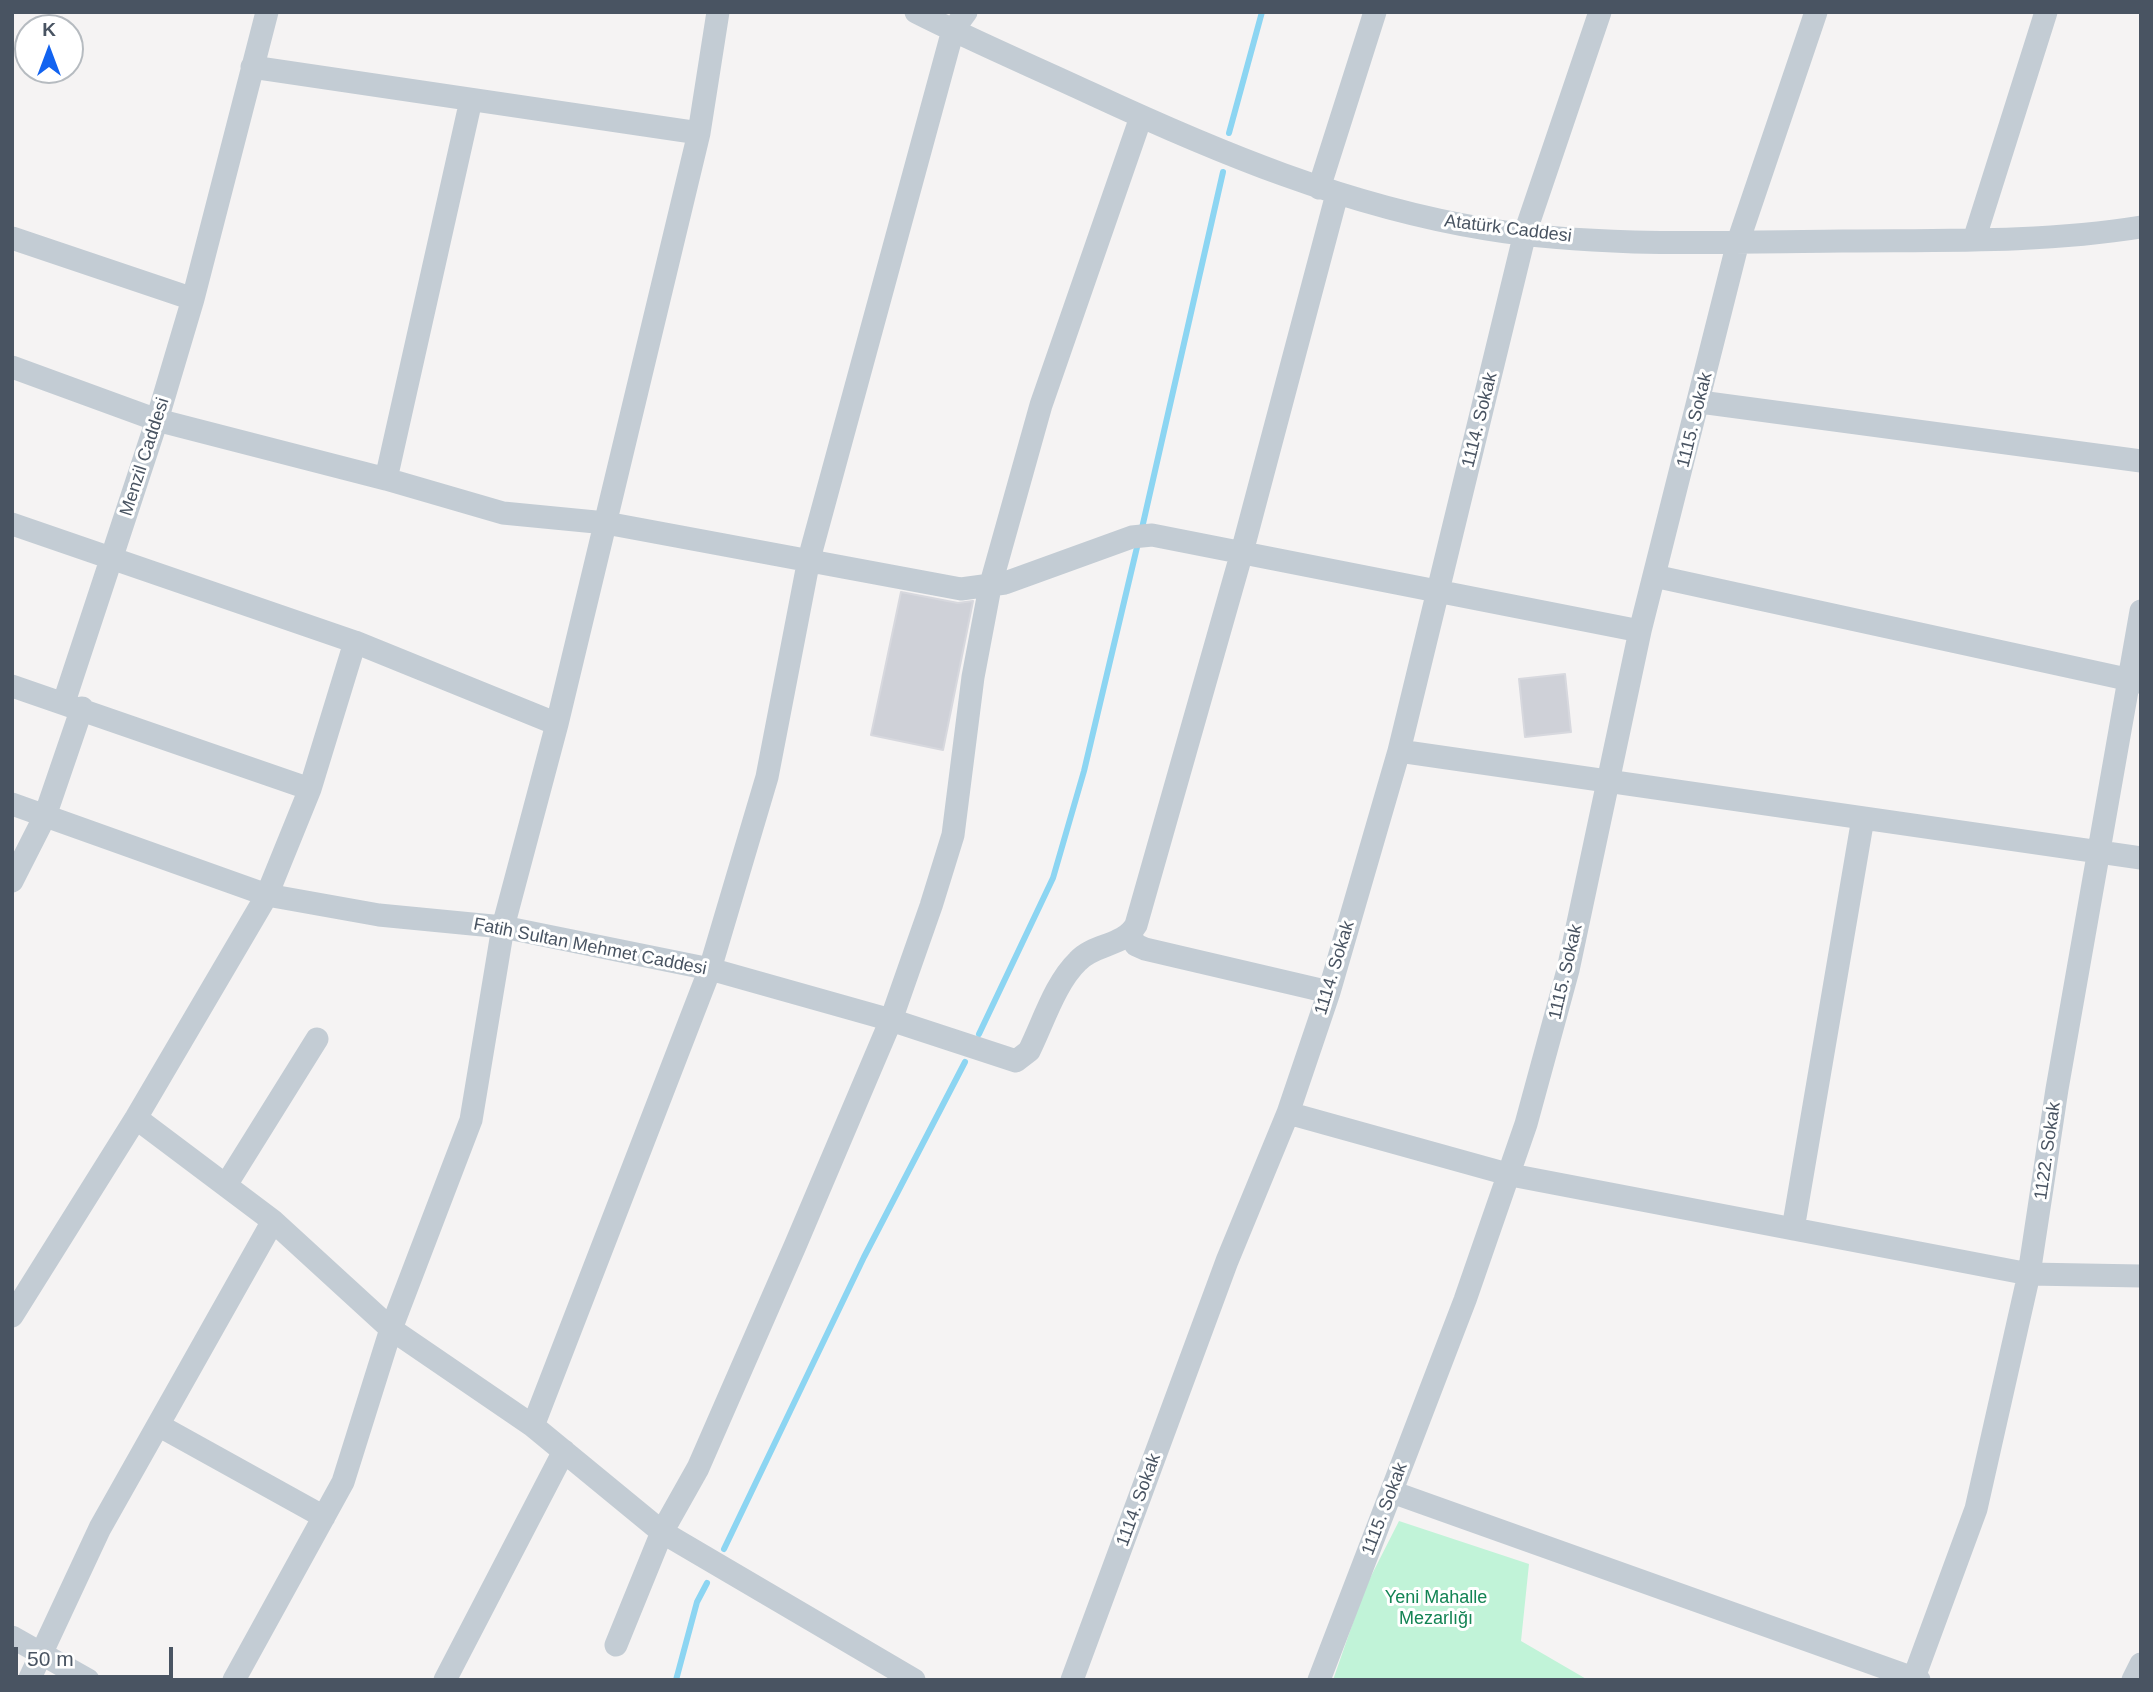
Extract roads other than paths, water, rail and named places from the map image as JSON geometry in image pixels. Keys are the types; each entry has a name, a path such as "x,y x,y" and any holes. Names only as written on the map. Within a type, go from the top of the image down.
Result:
{"street":[{"name":"Menzil Caddesi","path":"12,881 45,816 112,557 158,420 193,299 267,12"},
{"path":"234,1680 343,1482 391,1329 471,1121 503,928 557,724 699,133 718,12"},
{"name":"Atatürk Caddesi","path":"916,12 959,21 1141,117 1277,174 1426,218 1525,233 1581,238 1738,242 1975,240 2073,235 2141,227"},
{"path":"1329,992 1145,949 1136,945 1130,936 1140,913 1242,552 1328,191 1375,12"},
{"name":"1114. Sokak","path":"1072,1680 1227,1261 1288,1113 1329,992 1399,751 1525,233 1600,12"},
{"name":"1115. Sokak","path":"1319,1680 1511,1175 1568,970 1640,631 1700,402 1738,242 1816,12"},
{"path":"1975,240 2046,12"},
{"path":"533,1426 710,969 767,777 809,559 959,21"},
{"path":"252,66 699,133"},
{"path":"386,479 471,100"},
{"path":"616,1645 663,1532 698,1468 891,1020 953,835 973,677 990,587 1041,405 1141,117"},
{"path":"12,238 193,299"},
{"path":"12,367 158,420 386,479 503,513 606,523 961,589 990,587 1146,535 1640,631"},
{"path":"1700,402 2141,461"},
{"path":"12,524 355,642 557,724"},
{"path":"1654,576 2134,681"},
{"name":"1122. Sokak","path":"1915,1679 1976,1509 2029,1274 2098,853 2134,681 2141,611"},
{"path":"12,1315 136,1118 267,895 310,789 355,642"},
{"path":"12,686 310,789"},
{"path":"1399,751 2141,858"},
{"name":"Fatih Sultan Mehmet Caddesi","path":"12,804 267,895 379,915 503,928 710,969 891,1020 1005,1060 1016,1061 1029,1051 1077,961 1091,950 1130,936"},
{"path":"1793,1229 1863,818"},
{"path":"226,1185 317,1039"},
{"path":"1288,1113 1511,1175 1793,1229 2029,1274 2141,1276"},
{"path":"136,1118 274,1221 391,1329 533,1426 663,1532 914,1680"},
{"path":"29,1680 100,1528 274,1221"},
{"path":"158,1425 324,1517"},
{"path":"445,1680 564,1451"},
{"path":"1392,1492 1915,1679"},
{"path":"12,1637 88,1680"},
{"path":"2133,1680 2141,1664"}],"waterway":[{"path":"1229,133 1262,12"},
{"path":"1142,528 1223,172"},
{"path":"979,1034 1053,878 1084,771 1138,543"},
{"path":"724,1549 864,1257 965,1062"},
{"path":"676,1680 697,1602 707,1583"}],"park label":[{"name":"Yeni Mahalle Mezarlığı","path":"1436,1608"}]}
